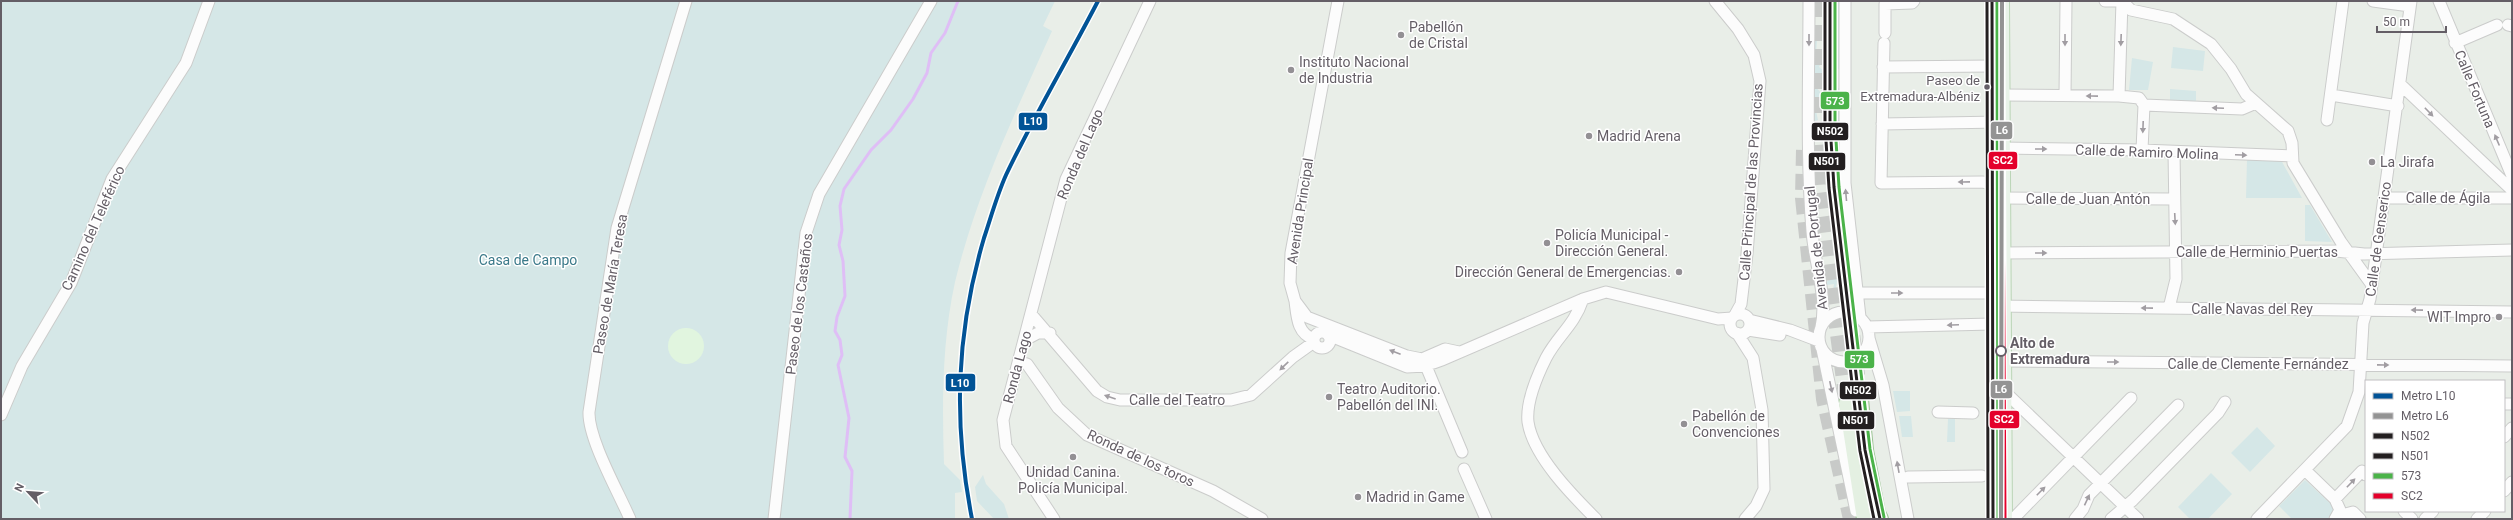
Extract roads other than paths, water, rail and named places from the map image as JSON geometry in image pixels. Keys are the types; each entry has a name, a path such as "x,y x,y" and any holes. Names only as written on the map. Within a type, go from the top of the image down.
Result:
{"highway":[{"path":"1865,519 1854,401 1877,513 1880,519"}],"main road":[{"path":"1992,1 1992,66 1997,122 2002,253 1998,300 1992,324 1998,391 1996,517"},
{"path":"1998,391 2004,361 1998,300 1999,189 2002,148 1997,122 2002,95 2002,1"}],"street":[{"name":"Camino del Teleférico","path":"1,415 22,366 71,283 112,179 186,63 209,1"},
{"name":"Paseo de María Teresa","path":"630,519 599,448 590,423 589,412 617,228 686,1"},
{"name":"Paseo de los Castaños","path":"774,519 806,233 819,194 931,1"},
{"name":"Ronda del Lago","path":"1032,314 1066,179 1150,1"},
{"name":"Avenida Principal","path":"1338,1 1291,253 1290,283 1295,300 1312,320 1407,356 1422,359 1445,349 1459,352 1583,299 1606,292 1740,324 1790,330 1804,336 1820,338"},
{"name":"Calle Principal de las Provincias","path":"1715,1 1738,29 1754,55 1760,82 1747,254 1740,324"},
{"name":"Avenida de Portugal","path":"1809,1 1808,168 1812,232 1823,311 1820,338 1858,519"},
{"path":"1845,1 1845,184 1860,317 1868,333 1883,385 1908,519"},
{"path":"1914,1 1912,3 1885,4 1882,124 1997,122"},
{"path":"2065,96 2066,1"},
{"path":"2106,1 2122,1 2131,10 2173,19 2212,44 2231,69 2246,94 2288,130 2292,143 2293,163 2348,251 2372,285"},
{"path":"2119,96 2122,1"},
{"path":"2327,120 2343,1"},
{"path":"2373,1 2413,3"},
{"name":"Calle Fortuna","path":"2439,1 2455,43 2512,176"},
{"name":"Calle de Genserico","path":"2257,519 2348,426 2361,398 2362,322 2370,299 2413,3"},
{"path":"2455,43 2506,25"},
{"path":"1883,67 1992,66"},
{"path":"2401,85 2512,190"},
{"path":"2002,95 2119,96 2139,98 2144,105 2142,150"},
{"path":"2331,95 2398,106"},
{"path":"2144,105 2242,109 2256,104"},
{"name":"Calle de Juan Antón","path":"1882,124 1881,183 2174,198"},
{"name":"Calle de Ramiro Molina","path":"2002,148 2142,150 2292,156"},
{"path":"2169,308 2176,279 2174,152"},
{"name":"Calle de Ágila","path":"2384,198 2512,198"},
{"name":"Calle de Herminio Puertas","path":"2002,253 2348,251 2377,254 2512,250"},
{"name":"Calle Navas del Rey","path":"1858,292 2169,308 2512,312"},
{"path":"1583,299 1578,316 1546,358 1528,407 1528,423 1539,449 1561,483 1596,519"},
{"path":"1295,300 1301,330 1307,337 1314,340 1319,348 1329,340 1345,343 1407,367 1426,366 1459,352"},
{"name":"Avenida de Portugal","path":"1820,338 1831,315 1838,312 1854,313 1860,317"},
{"name":"Calle del Teatro","path":"1032,314 1050,333 1097,391 1107,397 1120,400 1231,400 1251,395 1314,340"},
{"name":"Ronda Lago","path":"1032,314 1003,420 1006,446 1054,519"},
{"path":"1740,324 1754,362 1762,410 1764,483 1760,498 1745,519"},
{"path":"1868,333 1992,324"},
{"path":"1025,340 1038,333 1050,333"},
{"path":"1820,338 1834,360 1850,362 1863,353 1868,333"},
{"name":"Calle de Clemente Fernández","path":"2004,361 2512,366"},
{"name":"Ronda de los toros","path":"1019,362 1027,364 1058,408 1087,435 1213,491 1262,519"},
{"path":"1426,366 1462,452"},
{"path":"1998,391 2074,458 2138,519"},
{"path":"2013,519 2131,398"},
{"path":"2111,519 2126,507 2218,413 2225,402"},
{"path":"2075,519 2083,509 2089,495 2178,406"},
{"path":"1938,412 1976,415"},
{"path":"2505,436 2512,428"},
{"path":"1464,469 1486,519"},
{"path":"2305,470 2335,499 2340,510 2337,517"},
{"path":"2335,499 2362,471 2365,474"},
{"path":"1908,477 1982,476"},
{"path":"2505,490 2512,482"},
{"path":"2337,517 2353,512 2360,519"}],"waterway":[{"path":"850,519 852,471 845,457 849,418 838,365 842,355 840,340 835,331 837,317 845,296 843,261 839,245 842,230 840,206 844,189 871,150 891,130 913,99 927,73 931,53 945,33 958,1"}],"tunnel":[{"path":"1816,1 1815,125 1819,188 1847,403"},
{"path":"1830,1 1830,125 1834,187 1860,399"},
{"path":"1804,150 1803,198 1824,399 1851,519"}],"metro line":[{"name":"L10","path":"972,519 962,448 960,378 963,343 975,273 984,238 1006,175 1098,1"},
{"name":"L6","path":"2001,519 2002,1"}],"place":[{"name":"Pabellón de Cristal","path":"1401,35"},
{"name":"Instituto Nacional de Industria","path":"1291,70"},
{"name":"Paseo de Extremadura-Albéniz","path":"1987,87"},
{"name":"Madrid Arena","path":"1589,136"},
{"name":"La Jirafa","path":"2372,162"},
{"name":"Policía Municipal - Dirección General.","path":"1547,243"},
{"name":"Dirección General de Emergencias.","path":"1679,272"},
{"name":"WIT Impro","path":"2499,317"},
{"name":"Alto de Extremadura","path":"2001,351"},
{"name":"Teatro Auditorio. Pabellón del INI.","path":"1329,397"},
{"name":"Pabellón de Convenciones","path":"1684,424"},
{"name":"Unidad Canina. Policía Municipal.","path":"1073,457"},
{"name":"Madrid in Game","path":"1358,497"}],"park label":[{"name":"Casa de Campo","path":"528,260"}]}
